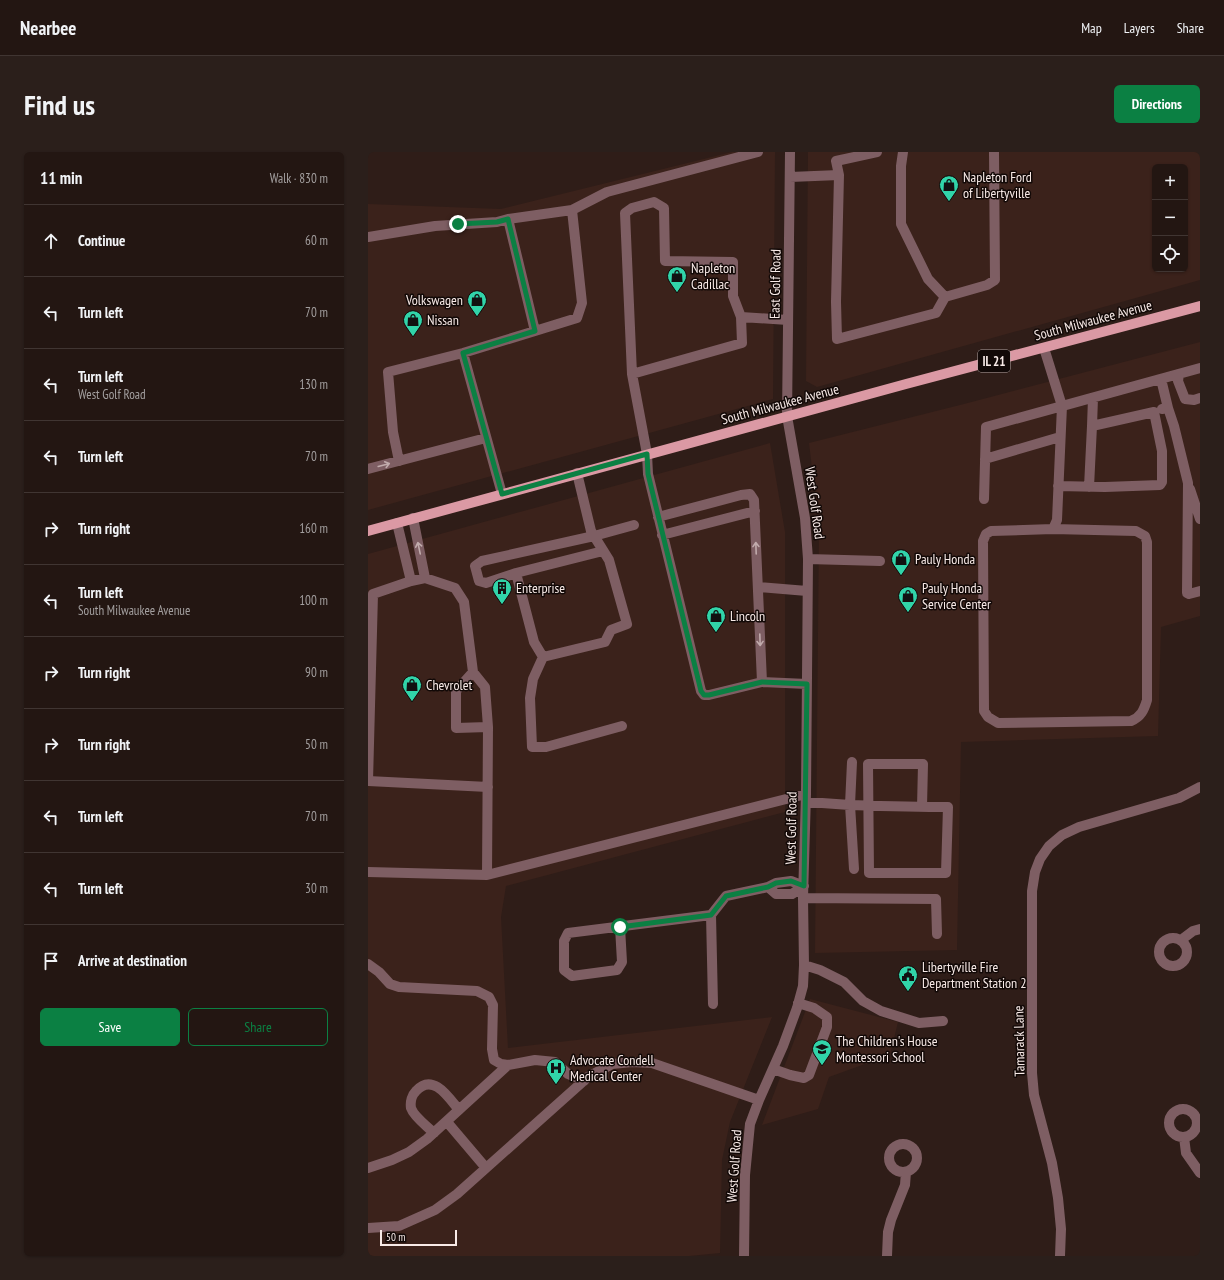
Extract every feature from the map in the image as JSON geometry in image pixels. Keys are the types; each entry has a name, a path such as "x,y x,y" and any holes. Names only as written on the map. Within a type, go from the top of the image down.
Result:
{"main road":[{"name":"South Milwaukee Avenue","path":"368,531 576,473 1200,306"}],"street":[{"path":"368,237 435,226 497,222 508,219 572,210 607,192 758,152"},
{"name":"East Golf Road","path":"787,416 790,152"},
{"path":"878,152 836,161 839,175 836,302 837,339 936,313 945,297 987,285 995,280 994,152"},
{"path":"903,152 901,224 928,279 945,297"},
{"path":"790,177 839,175"},
{"path":"632,374 742,343 741,317 733,296 733,262 665,261 664,208 654,202 632,208 625,213 632,374 647,454 648,474 701,691 704,695 709,695 762,682 807,684"},
{"path":"399,460 393,432 388,372 463,353 577,318 582,303 572,210"},
{"path":"508,219 535,331"},
{"path":"741,317 788,320"},
{"path":"1044,348 1062,406 1057,520 1053,529"},
{"path":"463,353 502,494"},
{"path":"984,499 986,427 1200,368"},
{"path":"1179,374 1178,381 1186,399 1194,400 1200,398"},
{"path":"1161,379 1188,483 1200,519"},
{"path":"1089,487 1093,398"},
{"path":"1092,426 1168,408"},
{"path":"1058,486 1160,486 1162,482 1162,451 1154,412"},
{"name":"West Golf Road","path":"744,1256 745,1175 750,1124 783,1046 798,1003 802,986 804,964 808,559 805,518 787,416"},
{"path":"985,459 1060,437"},
{"path":"368,469 486,438"},
{"path":"543,657 605,642 611,630 627,624 609,560 591,531 576,473"},
{"path":"1188,483 1187,593 1189,594 1200,591"},
{"path":"658,517 741,495 750,494 754,500 762,682"},
{"path":"662,535 754,511"},
{"path":"413,518 425,578"},
{"path":"397,523 411,581"},
{"path":"603,551 516,573 486,583 479,581 475,566 482,561 594,536 634,525"},
{"path":"1053,529 1136,531 1145,536 1147,542 1147,700 1144,710 1140,716 1131,722 998,723 988,717 984,711 983,541 986,534 991,531 1053,529"},
{"path":"808,559 880,561"},
{"path":"516,573 534,642 543,657"},
{"path":"487,875 488,788 488,727 485,688 474,672 464,602 455,588 425,578 411,581 370,595 368,781 488,788"},
{"path":"758,587 807,591"},
{"path":"543,657 533,679 530,698 532,747 546,747 622,726"},
{"path":"474,672 456,691 456,728 488,727"},
{"path":"852,762 850,805 854,869"},
{"path":"368,872 487,875 806,799 850,805 868,806 922,807 948,807 946,873 868,873 868,806 868,764 923,764 922,807"},
{"name":"Tamarack Lane","path":"1060,1256 1061,1229 1058,1198 1052,1163 1034,1095 1032,1073 1032,891 1035,872 1040,859 1049,846 1062,835 1079,827 1179,798 1200,788"},
{"path":"713,1004 711,915 726,896 768,887 776,883 791,881 804,886"},
{"path":"804,898 936,899 937,934"},
{"path":"620,927 622,962 617,970 572,976 564,970 564,942 568,933 711,915"},
{"path":"1181,940 1193,931 1200,929"},
{"path":"368,964 379,972 390,984 399,987 477,991 489,997 493,1005 492,1049 494,1060 501,1064 535,1060 555,1062 568,1074 584,1081"},
{"path":"804,964 844,982 863,1001 881,1011 919,1023 942,1021"},
{"path":"773,1069 804,1078 809,1075 827,1027 827,1017 814,1008 798,1003"},
{"path":"368,1228 398,1226 435,1210 457,1194 588,1077 612,1064 632,1062 652,1063 759,1100"},
{"path":"368,1168 392,1160 409,1152 447,1122 508,1064"},
{"path":"434,1133 414,1113 411,1106 411,1098 421,1086 432,1084 440,1088 459,1110"},
{"path":"447,1122 486,1168"},
{"path":"1184,1136 1186,1153 1200,1173"},
{"path":"887,1256 888,1232 891,1220 905,1185 906,1172"}],"shaded area":[{"path":"732,152 775,152 773,399 368,510 368,204 501,209"},
{"path":"808,152 1200,152 1200,280 817,387 806,381"},
{"path":"1200,342 1200,616 1161,627 1158,736 961,742 957,950 815,953 819,526 809,443"},
{"path":"770,443 785,532 785,812 506,886 501,917 508,1048 772,1017 730,1122 722,1160 720,1253 689,1256 368,1256 368,554"},
{"name":"The Children's House Montessori School","path":"810,999 898,1022 890,1055 829,1077 818,1109 762,1125"}],"place":[{"name":"Napleton Ford of Libertyville","path":"949,202"},
{"name":"Napleton Cadillac","path":"677,293"},
{"name":"Volkswagen","path":"477,317"},
{"name":"Nissan","path":"413,337"},
{"name":"Pauly Honda","path":"901,576"},
{"name":"Enterprise","path":"502,605"},
{"name":"Pauly Honda Service Center","path":"908,613"},
{"name":"Lincoln","path":"716,633"},
{"name":"Chevrolet","path":"412,702"},
{"name":"Libertyville Fire Department Station 2","path":"908,992"},
{"name":"The Children's House Montessori School","path":"822,1066"},
{"name":"Advocate Condell Medical Center","path":"556,1085"}],"route":[{"path":"458,224 497,222 508,219 535,331 463,353 502,494 647,454 648,474 701,691 704,695 709,695 762,682 807,684 804,886 791,881 776,883 768,887 726,896 711,915 620,927"}]}
